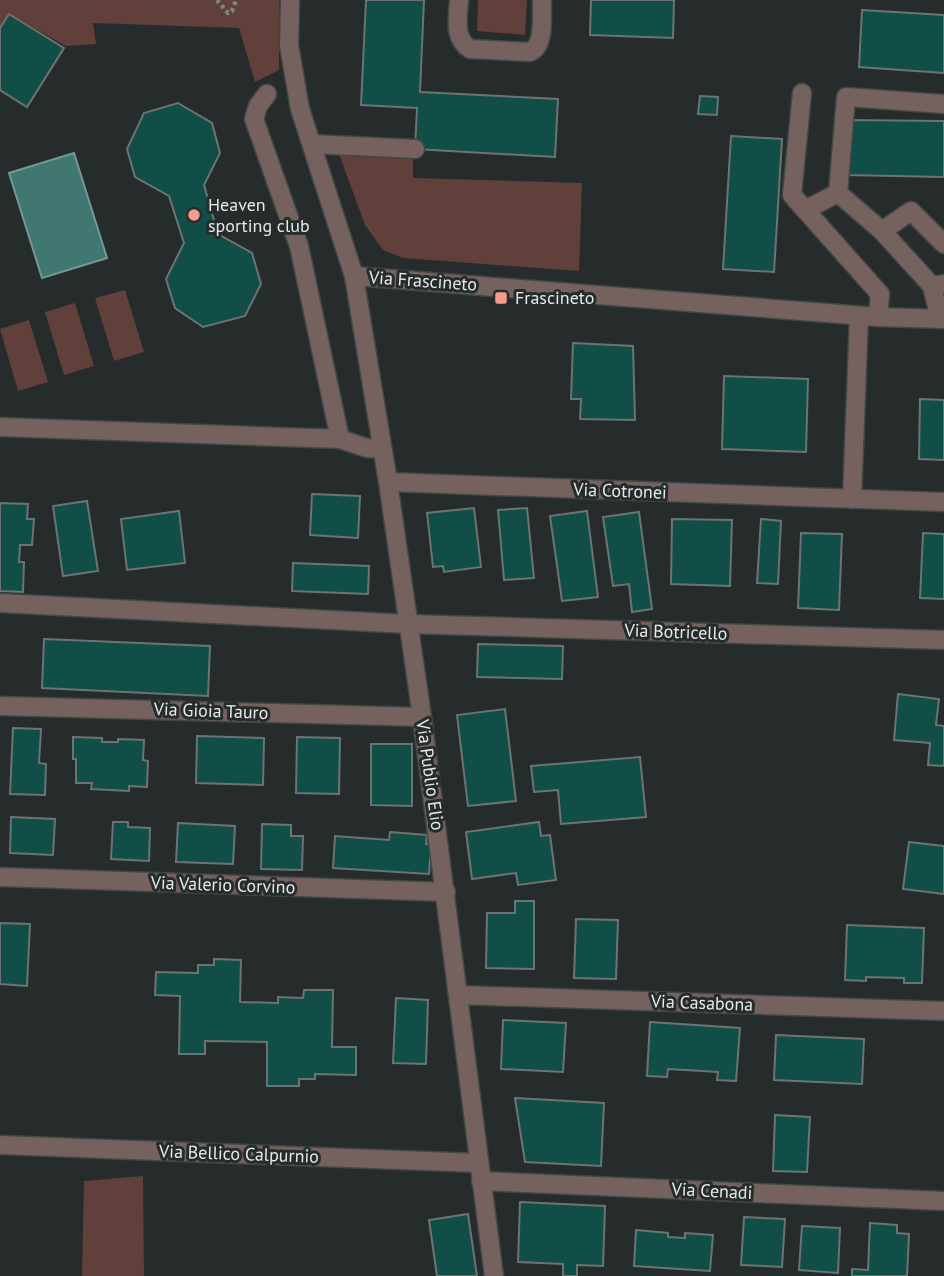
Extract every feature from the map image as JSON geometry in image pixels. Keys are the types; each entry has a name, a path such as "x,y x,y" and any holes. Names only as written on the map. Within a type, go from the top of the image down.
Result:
{"street":[{"name":"Via Frascineto","path":"290,0 289,45 300,109 354,276 859,316 942,319"},
{"path":"459,0 457,32 463,44 470,49 530,52 536,49 540,41 542,0"},
{"path":"802,93 792,195 880,294 878,317"},
{"path":"267,94 258,106 254,119 299,246 340,439"},
{"path":"838,193 846,97 944,104"},
{"path":"312,145 415,149"},
{"path":"805,210 838,193"},
{"path":"838,193 938,285 942,319"},
{"path":"882,231 911,211 944,244"},
{"name":"Via Publio Elio","path":"354,276 388,482 422,717 495,1276"},
{"path":"852,499 859,316"},
{"path":"0,427 340,439 367,448 382,449"},
{"name":"Via Cotronei","path":"388,482 944,502"},
{"path":"0,603 408,624"},
{"name":"Via Botricello","path":"408,624 944,640"},
{"name":"Via Gioia Tauro","path":"0,706 422,717"},
{"name":"Via Valerio Corvino","path":"0,877 446,892"},
{"name":"Via Casabona","path":"459,995 944,1012"},
{"name":"Via Bellico Calpurnio","path":"0,1145 480,1172"},
{"name":"Via Cenadi","path":"480,1172 944,1201"}],"path":[{"path":"217,0 228,13 232,11 236,0"}],"shaded area":[{"path":"0,0 279,0 279,70 255,82 239,28 93,23 96,44 66,46 9,14 0,28"},
{"path":"478,0 527,0 525,35 477,31"},
{"path":"339,154 413,156 413,178 582,183 579,271 403,258 383,250 365,225"},
{"path":"125,290 144,352 114,361 95,298"},
{"path":"75,303 94,366 64,375 45,312"},
{"path":"29,320 48,382 18,391 0,329"},
{"path":"143,1176 144,1276 82,1276 84,1181"}],"water":[{"path":"74,153 107,258 42,278 9,173"}],"building":[{"path":"366,0 424,0 420,92 558,99 555,157 415,149 417,108 361,105"},
{"path":"591,0 674,0 673,38 590,35"},
{"path":"862,10 944,15 944,73 859,67"},
{"path":"9,14 64,48 27,107 0,90 0,28"},
{"path":"700,96 718,97 717,115 698,114"},
{"name":"Heaven sporting club","path":"178,103 212,123 220,153 204,185 218,234 252,253 261,284 245,316 203,327 175,308 166,279 184,243 169,196 135,177 127,149 144,113"},
{"path":"846,120 944,121 944,177 846,175"},
{"path":"731,136 782,139 774,272 723,269"},
{"path":"573,343 633,346 635,420 580,419 581,399 571,399"},
{"path":"724,376 808,379 806,452 722,449"},
{"path":"920,399 944,400 944,460 919,459"},
{"path":"312,494 360,496 358,538 310,535"},
{"path":"87,501 98,571 63,576 53,506"},
{"path":"0,503 28,504 27,519 34,519 32,545 20,545 19,562 24,562 23,592 0,591"},
{"path":"474,508 481,567 444,572 443,566 433,567 427,513"},
{"path":"527,508 534,578 504,580 498,510"},
{"path":"179,511 185,563 127,570 121,519"},
{"path":"587,511 598,597 562,601 550,516"},
{"path":"639,512 652,609 632,612 629,584 613,586 603,517"},
{"path":"672,519 732,520 730,586 671,584"},
{"path":"761,519 781,521 778,584 757,583"},
{"path":"801,533 842,534 839,610 798,608"},
{"path":"923,533 944,534 944,599 920,598"},
{"path":"293,563 369,566 368,594 292,591"},
{"path":"44,639 210,646 208,696 42,688"},
{"path":"478,644 563,646 562,679 477,677"},
{"path":"898,694 939,699 936,725 944,726 944,766 928,765 930,743 894,740"},
{"path":"505,709 516,801 468,806 457,715"},
{"path":"13,728 41,729 39,763 46,764 45,795 10,794"},
{"path":"197,736 264,738 263,785 196,783"},
{"path":"73,737 102,738 102,742 118,742 118,739 144,740 143,760 148,761 147,787 129,786 129,791 91,789 92,783 76,783"},
{"path":"297,737 340,738 339,794 296,793"},
{"path":"371,744 412,744 412,806 371,805"},
{"path":"640,757 646,817 561,824 558,790 534,792 531,766"},
{"path":"11,817 55,819 53,855 10,853"},
{"path":"113,822 128,822 128,827 150,828 149,861 111,859"},
{"path":"539,822 541,836 550,835 556,880 518,885 516,873 472,879 466,832"},
{"path":"178,823 235,826 233,864 176,862"},
{"path":"262,824 291,825 291,836 303,836 302,870 261,869"},
{"path":"390,832 427,835 426,844 431,844 429,874 333,868 335,836 389,840"},
{"path":"909,842 944,846 944,894 903,889"},
{"path":"515,901 534,901 534,969 486,968 487,913 515,913"},
{"path":"576,919 618,920 616,979 574,978"},
{"path":"0,923 30,924 27,986 0,984"},
{"path":"847,925 924,928 922,983 904,983 904,978 866,977 866,981 845,980"},
{"path":"214,959 241,960 240,1002 278,1003 278,997 303,998 304,990 333,990 332,1047 356,1047 356,1075 315,1074 315,1079 299,1079 299,1086 267,1086 267,1042 205,1041 205,1054 179,1054 180,996 155,995 156,972 198,973 198,965 214,965"},
{"path":"396,998 428,1000 426,1064 393,1063"},
{"path":"503,1020 566,1023 563,1072 501,1069"},
{"path":"650,1022 740,1028 736,1081 717,1080 718,1072 668,1069 667,1077 647,1076"},
{"path":"776,1035 864,1039 862,1084 774,1080"},
{"path":"515,1098 604,1103 601,1166 525,1162"},
{"path":"775,1115 810,1117 807,1172 773,1171"},
{"path":"520,1202 605,1206 603,1266 577,1265 577,1276 563,1276 563,1264 518,1262"},
{"path":"468,1214 477,1276 437,1276 429,1220"},
{"path":"744,1217 785,1219 782,1267 741,1265"},
{"path":"870,1223 897,1225 897,1233 909,1234 907,1276 852,1276 852,1269 868,1270"},
{"path":"802,1226 840,1228 838,1273 799,1270"},
{"path":"636,1230 668,1233 668,1237 685,1238 685,1233 713,1235 710,1271 634,1266"}],"place":[{"name":"Heaven sporting club","path":"194,215"},
{"name":"Frascineto","path":"501,298"}]}
